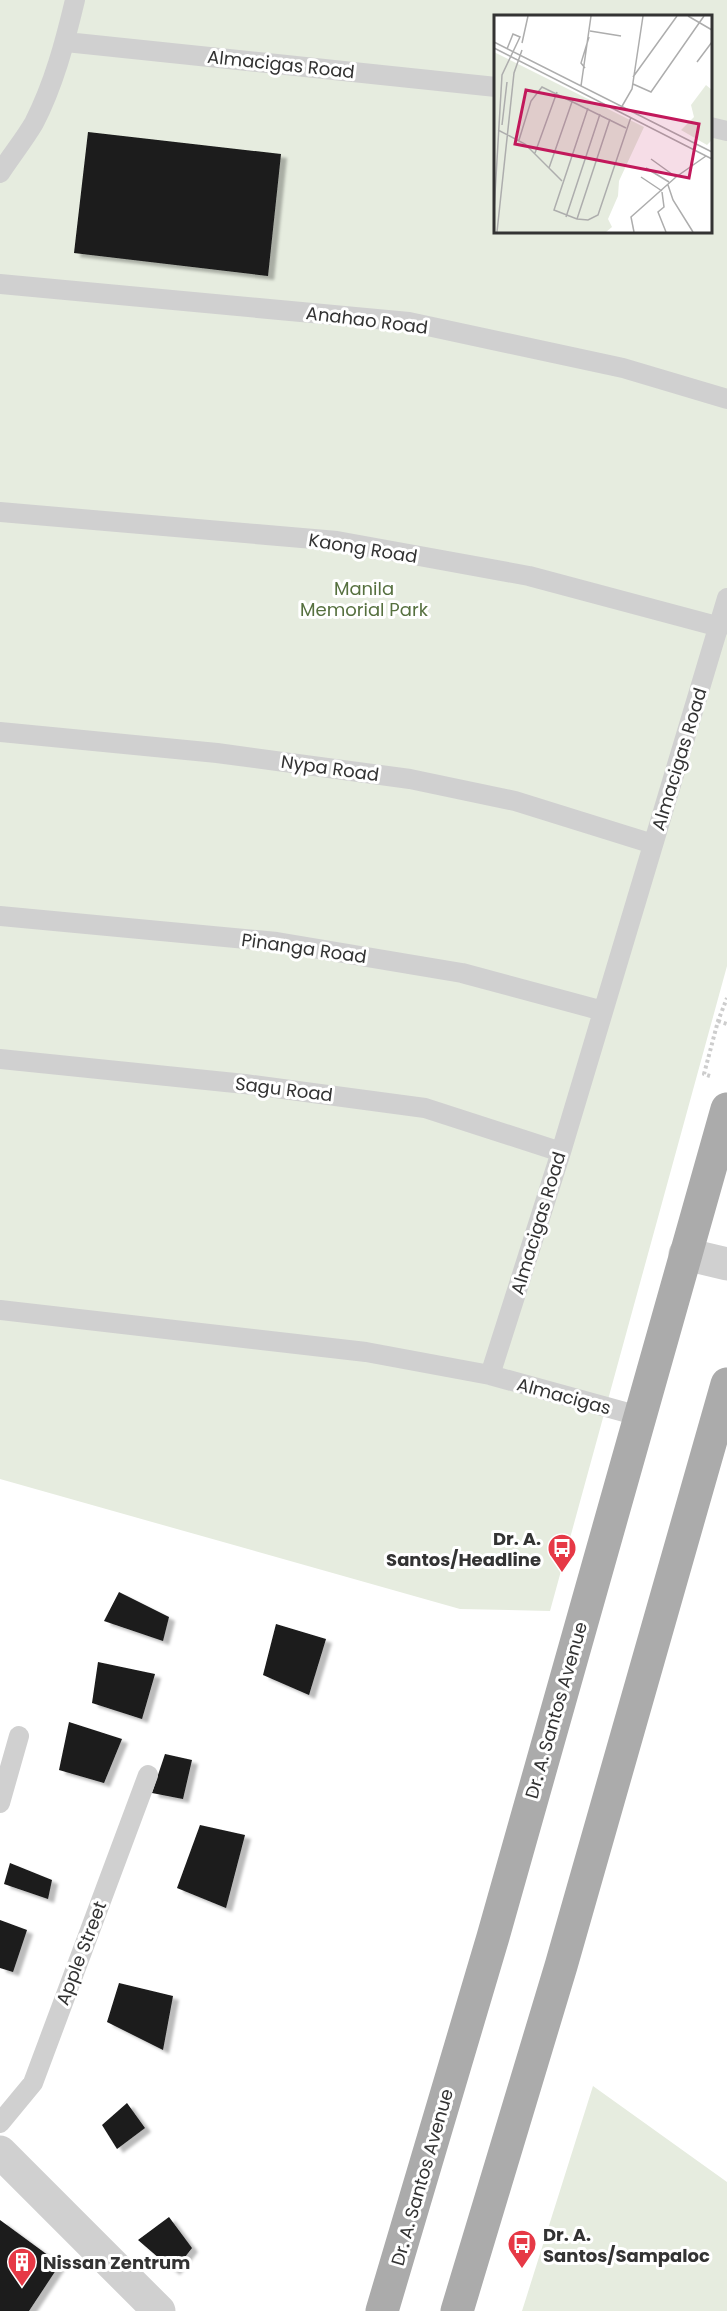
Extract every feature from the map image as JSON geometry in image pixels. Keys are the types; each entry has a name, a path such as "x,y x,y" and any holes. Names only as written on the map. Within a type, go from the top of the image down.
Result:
{"main road":[{"name":"Dr. A. Santos Avenue","path":"382,2311 493,1937 727,1109"},
{"path":"457,2311 561,1966 727,1384"}],"street":[{"path":"685,1254 727,1264"},
{"path":"0,2152 159,2311"}],"lane":[{"path":"0,173 33,124 51,84 66,42 75,0"},
{"name":"Almacigas Road","path":"66,42 494,87"},
{"path":"712,127 727,131"},
{"name":"Anahao Road","path":"0,284 409,322 623,368 727,399"},
{"name":"Kaong Road","path":"0,512 338,542 529,576 720,627"},
{"name":"Almacigas Road","path":"490,1375 561,1152 727,598"},
{"name":"Nypa Road","path":"0,732 217,753 410,779 515,801 653,844"},
{"name":"Pinanga Road","path":"0,916 277,942 462,973 603,1011"},
{"name":"Sagu Road","path":"0,1059 245,1083 424,1108 561,1152"},
{"path":"0,1310 366,1353 490,1375"},
{"name":"Almacigas","path":"490,1375 639,1416"},
{"path":"0,1803 19,1736"},
{"name":"Apple Street","path":"0,2123 33,2083 148,1775"}],"path":[{"path":"704,1074 718,1021 727,998"},
{"path":"718,1021 727,1024"}],"green space":[{"name":"Manila Memorial Park","path":"0,0 727,0 727,966 550,1611 460,1609 0,1479"},
{"path":"593,2086 727,2182 727,2311 522,2311"}],"building":[{"path":"88,132 281,154 268,276 74,253"},
{"path":"119,1592 169,1617 163,1641 104,1621"},
{"path":"276,1624 326,1639 309,1695 263,1675"},
{"path":"98,1662 155,1674 142,1719 92,1703"},
{"path":"69,1722 122,1739 104,1783 59,1770"},
{"path":"165,1754 192,1760 183,1799 152,1793"},
{"path":"200,1825 245,1835 226,1908 177,1888"},
{"path":"10,1863 52,1880 48,1899 4,1884"},
{"path":"0,1920 27,1930 13,1972 0,1968"},
{"path":"119,1983 173,1996 163,2050 107,2022"},
{"path":"127,2103 145,2128 117,2149 102,2125"},
{"path":"169,2217 192,2248 174,2271 138,2240"},
{"name":"Nissan Zentrum","path":"0,2220 60,2264 29,2311 0,2311"}],"place":[{"name":"Dr. A. Santos/Headline","path":"562,1574"},
{"name":"Dr. A. Santos/Sampaloc","path":"522,2270"},
{"name":"Nissan Zentrum","path":"22,2288"}]}
